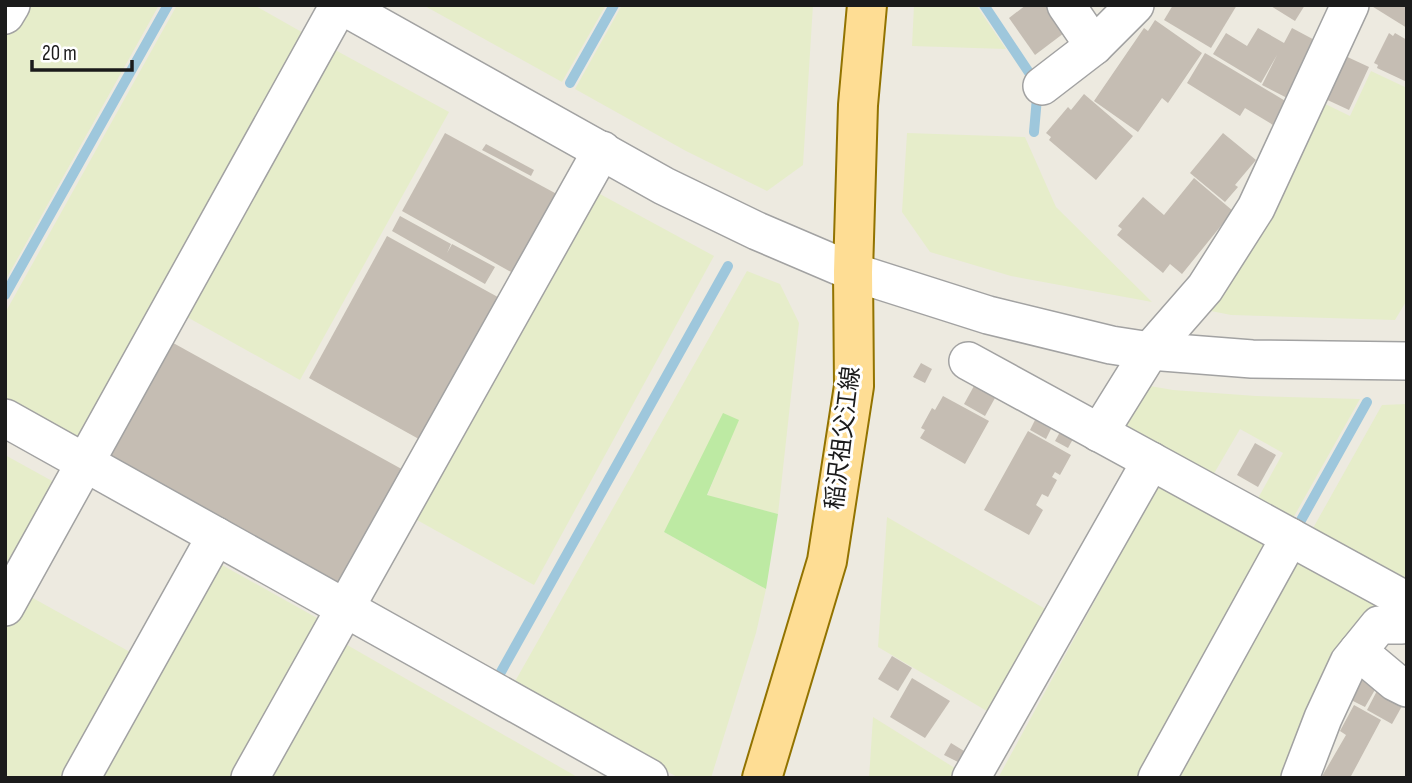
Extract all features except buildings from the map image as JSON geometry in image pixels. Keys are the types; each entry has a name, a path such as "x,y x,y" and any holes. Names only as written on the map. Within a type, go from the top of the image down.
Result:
{"main road":[{"name":"稲沢祖父江線","path":"762,778 827,561 853,386 853,272 862,8"}],"street":[{"path":"5,15 11,5"},
{"path":"5,607 340,5 664,186 757,231 853,272 988,314 1111,345 1150,351 1252,359 1407,361"},
{"path":"1066,5 1094,46"},
{"path":"1042,86 1094,46 1135,5"},
{"path":"1099,433 1150,351 1205,288 1256,208 1350,5"},
{"path":"250,778 602,150"},
{"path":"968,361 1407,601"},
{"path":"5,418 345,608 601,766 649,778"},
{"path":"971,778 1151,461"},
{"path":"81,778 216,536"},
{"path":"1157,778 1290,537"},
{"path":"1300,778 1323,718 1349,662 1379,625 1402,625 1407,618"},
{"path":"1358,651 1407,688"}],"green space":[{"path":"23,5 159,5 5,281 5,38"},
{"path":"177,5 254,5 314,39 84,450 5,406 5,313"},
{"path":"423,5 606,5 562,82"},
{"path":"622,5 813,5 803,165 767,191 686,151 575,89"},
{"path":"914,5 976,5 1006,49 912,46"},
{"path":"326,45 449,112 300,380 178,312"},
{"path":"1371,71 1407,88 1407,300 1395,320 1231,315 1201,309 1317,100 1350,116"},
{"path":"907,133 1025,137 1056,207 1152,302 1011,276 930,252 902,212"},
{"path":"587,187 714,256 534,585 408,515"},
{"path":"747,271 780,284 799,323 778,514 707,496 738,420 664,532 766,589 756,633 711,778 679,778 513,685"},
{"path":"1144,385 1173,390 1256,396 1360,399 1292,520 1257,500 1283,453 1240,429 1212,477 1121,427"},
{"path":"1407,404 1407,586 1312,530 1382,405"},
{"path":"723,413 739,420 707,495 778,514 766,589 664,532"},
{"path":"5,455 63,487 5,592"},
{"path":"1161,480 1271,544 1148,778 998,778"},
{"path":"887,517 1054,614 997,717 878,647"},
{"path":"1294,553 1381,601 1342,659 1286,778 1169,778"},
{"path":"213,560 326,623 240,778 93,778"},
{"path":"22,592 139,657 73,778 5,778 5,623"},
{"path":"342,642 579,778 266,778"},
{"path":"873,717 966,775 964,778 869,778"}],"waterway":[{"path":"5,295 168,5"},
{"path":"570,83 614,5"},
{"path":"984,5 1038,86 1034,132"},
{"path":"497,679 728,266"},
{"path":"1300,522 1367,402"}]}
